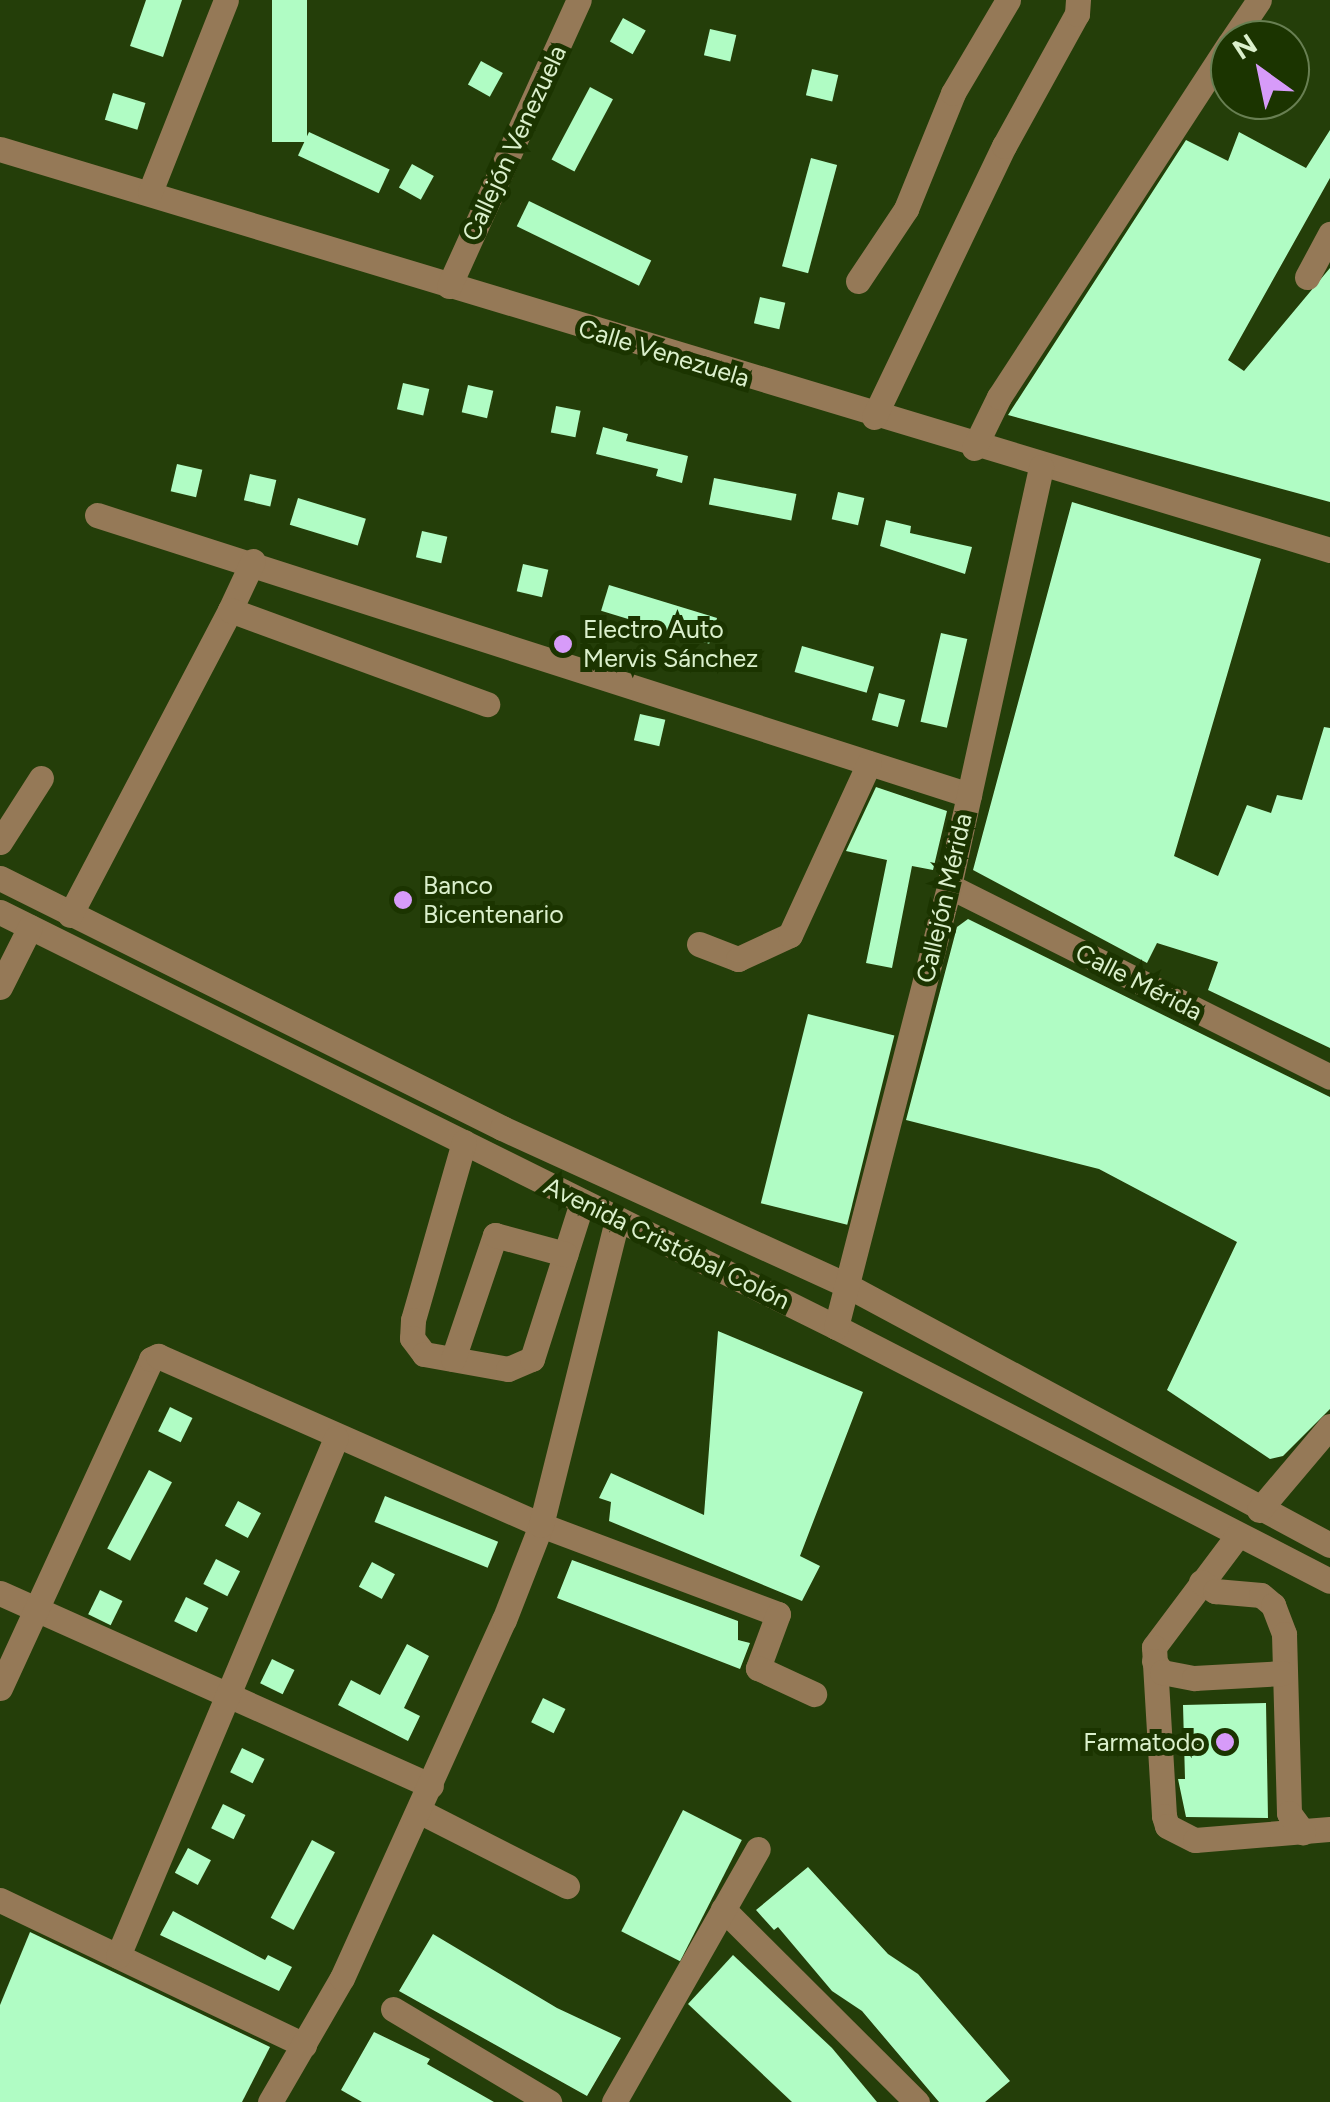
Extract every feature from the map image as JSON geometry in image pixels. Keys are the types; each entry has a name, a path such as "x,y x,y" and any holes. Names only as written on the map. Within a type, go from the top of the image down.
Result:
{"street":[{"path":"150,192 226,0"},
{"name":"Callejón Venezuela","path":"448,286 579,0"},
{"path":"858,282 906,209 953,93 1008,0"},
{"path":"874,417 1004,146 1077,14 1078,0"},
{"path":"974,448 999,397 1210,74"},
{"name":"Calle Venezuela","path":"0,148 974,448 1330,550"},
{"path":"1306,277 1330,234"},
{"name":"Callejón Mérida","path":"836,1326 949,886 1041,468"},
{"path":"97,514 253,560 968,795"},
{"path":"70,915 253,560"},
{"path":"230,610 487,704"},
{"path":"700,944 738,959 790,935 869,763"},
{"path":"0,842 41,778"},
{"name":"Avenida Cristóbal Colón","path":"0,878 502,1128 848,1286 1330,1545"},
{"name":"Calle Mérida","path":"949,886 1330,1077"},
{"name":"Avenida Cristóbal Colón","path":"0,912 836,1326 1330,1581"},
{"path":"0,987 30,926"},
{"path":"464,1142 412,1320 412,1338 424,1354 516,1369 532,1359 582,1202"},
{"path":"270,2102 304,2046 420,1811 541,1524 616,1220"},
{"path":"453,1359 495,1236 566,1254"},
{"path":"0,1688 151,1359 166,1358 336,1438 541,1524 778,1614 758,1668 814,1694"},
{"path":"1259,1510 1330,1426"},
{"path":"118,1956 336,1438"},
{"path":"1238,1535 1160,1634 1154,1661 1167,1826 1196,1840 1330,1830"},
{"path":"1201,1582 1216,1591 1260,1595 1273,1605 1284,1634 1290,1812 1303,1832"},
{"path":"0,1593 431,1786"},
{"path":"1154,1661 1162,1672 1194,1678 1283,1673"},
{"path":"420,1811 567,1886"},
{"path":"614,2102 758,1849"},
{"path":"0,1900 304,2046"},
{"path":"723,1909 917,2102"},
{"path":"393,2009 548,2102"}],"building":[{"path":"146,0 182,0 163,57 130,46"},
{"path":"272,0 307,0 307,142 272,142"},
{"path":"623,18 646,31 633,54 610,42"},
{"path":"710,29 736,35 730,61 704,55"},
{"path":"481,61 503,73 490,97 468,85"},
{"path":"812,69 838,75 832,101 806,95"},
{"path":"590,87 613,99 574,172 552,159"},
{"path":"113,93 146,103 137,130 105,120"},
{"path":"1330,130 1330,178 1228,360 1244,371 1330,268 1330,502 1008,415 1186,140 1228,161 1239,132 1306,168"},
{"path":"309,132 390,170 379,193 298,156"},
{"path":"811,158 837,165 808,273 782,266"},
{"path":"412,164 434,176 421,200 399,188"},
{"path":"529,201 651,261 639,286 517,226"},
{"path":"760,297 785,303 779,329 754,323"},
{"path":"403,383 429,389 423,415 397,409"},
{"path":"468,385 493,391 487,418 462,412"},
{"path":"556,406 581,411 575,437 551,433"},
{"path":"603,427 628,434 626,441 688,456 682,483 656,476 658,469 596,454"},
{"path":"177,464 202,470 196,497 171,491"},
{"path":"250,474 276,480 270,506 244,500"},
{"path":"714,478 796,494 791,521 709,505"},
{"path":"838,492 864,498 858,525 832,519"},
{"path":"298,498 366,519 358,546 290,525"},
{"path":"1072,502 1261,559 1174,856 1218,876 1247,805 1271,813 1277,795 1302,800 1324,727 1330,728 1330,1048 1208,990 1218,962 1157,943 1147,963 973,870"},
{"path":"886,520 911,526 910,533 972,547 965,574 880,546"},
{"path":"422,531 447,537 441,563 416,557"},
{"path":"523,564 548,570 542,597 517,591"},
{"path":"609,585 717,618 709,644 601,611"},
{"path":"941,633 967,639 947,728 921,722"},
{"path":"802,646 874,667 867,693 795,672"},
{"path":"879,693 905,700 898,727 872,720"},
{"path":"640,714 665,720 659,746 634,740"},
{"path":"876,787 947,811 933,870 912,866 892,968 866,963 887,860 846,851"},
{"path":"968,919 1330,1097 1330,1409 1283,1456 1270,1459 1167,1390 1237,1242 1099,1169 906,1120 957,927"},
{"path":"808,1014 894,1036 847,1225 761,1203"},
{"path":"718,1331 863,1392 800,1556 820,1566 802,1601 609,1521 611,1502 599,1498 611,1473 704,1515"},
{"path":"170,1407 192,1418 181,1442 158,1431"},
{"path":"149,1470 172,1482 130,1561 107,1549"},
{"path":"385,1496 498,1542 488,1568 375,1522"},
{"path":"238,1501 261,1513 248,1538 225,1526"},
{"path":"216,1559 240,1571 227,1596 203,1584"},
{"path":"572,1560 738,1621 738,1640 750,1643 740,1669 557,1598"},
{"path":"372,1562 395,1574 382,1599 359,1587"},
{"path":"100,1590 122,1601 111,1625 88,1614"},
{"path":"186,1597 208,1608 197,1632 174,1621"},
{"path":"407,1644 429,1656 404,1708 420,1716 408,1741 338,1705 351,1680 380,1695"},
{"path":"272,1659 294,1670 283,1694 260,1683"},
{"path":"543,1698 565,1709 554,1733 531,1722"},
{"name":"Farmatodo","path":"1266,1703 1268,1818 1186,1817 1178,1779 1185,1779 1183,1705"},
{"path":"242,1748 264,1759 253,1783 230,1772"},
{"path":"223,1804 245,1815 234,1839 211,1828"},
{"path":"683,1810 742,1840 680,1961 621,1931"},
{"path":"312,1840 335,1852 294,1930 271,1918"},
{"path":"188,1848 211,1860 198,1885 175,1873"},
{"path":"808,1867 888,1954 918,1974 1010,2081 985,2102 939,2102 862,2011 832,1991 778,1927 774,1930 756,1910"},
{"path":"173,1911 265,1960 268,1955 292,1967 279,1991 160,1935"},
{"path":"30,1932 270,2047 242,2102 0,2102 0,2005"},
{"path":"433,1934 557,2008 621,2038 587,2096 399,1991"},
{"path":"733,1955 832,2048 877,2102 792,2102 688,2004"},
{"path":"374,2032 430,2059 427,2064 494,2102 362,2102 341,2090"}],"place":[{"name":"Electro Auto Mervis Sánchez","path":"563,644"},
{"name":"Banco Bicentenario","path":"403,900"},
{"name":"Farmatodo","path":"1225,1742"}]}
